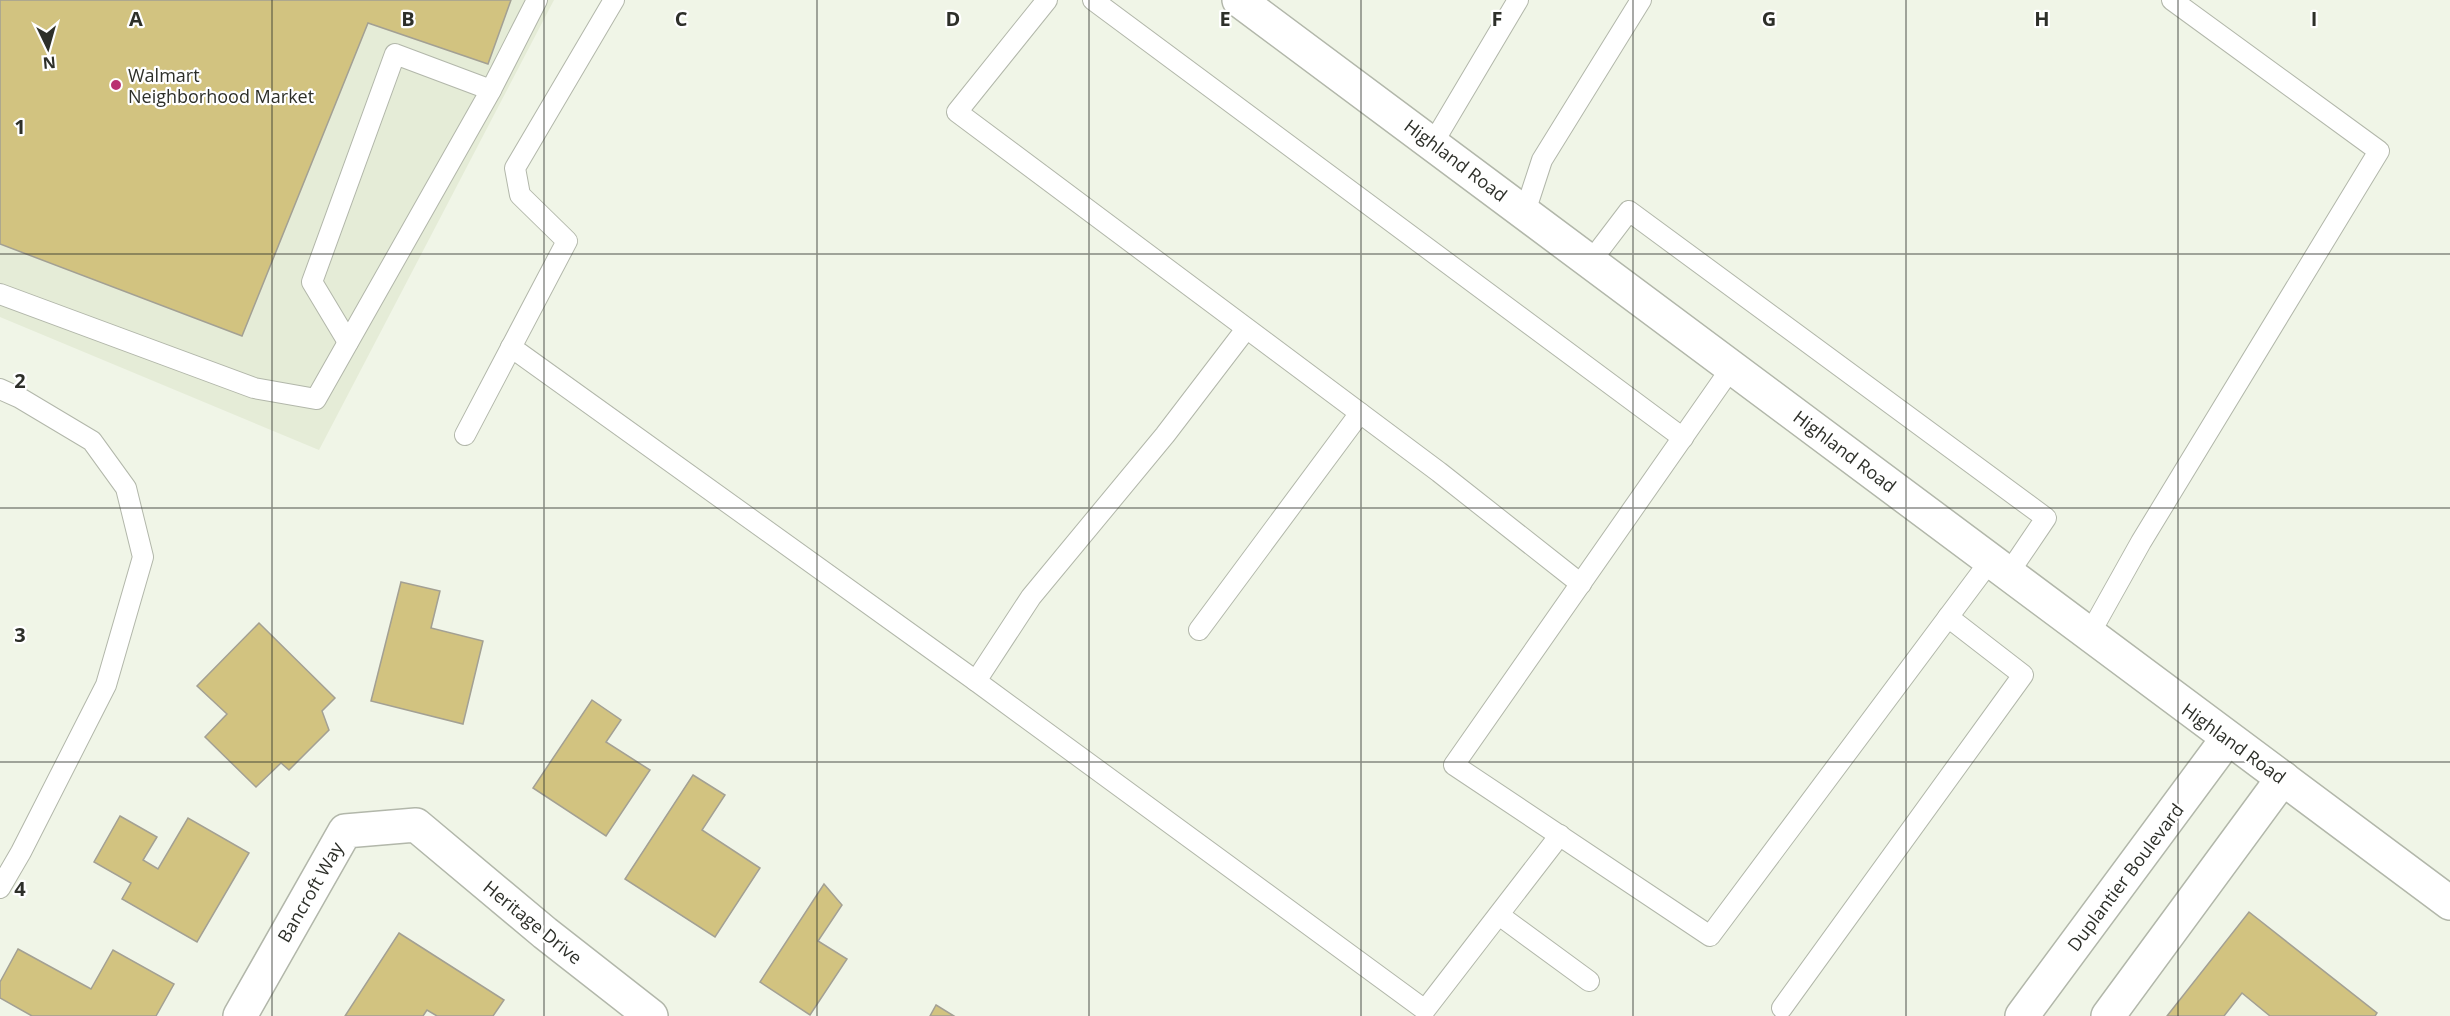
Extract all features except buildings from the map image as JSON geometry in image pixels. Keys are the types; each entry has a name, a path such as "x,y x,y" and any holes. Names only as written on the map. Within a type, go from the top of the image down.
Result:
{"street":[{"name":"Highland Road","path":"1239,0 1591,261 2227,739 2450,903"},
{"name":"Duplantier Boulevard","path":"2022,1016 2227,739"},
{"path":"2108,1016 2283,778"},
{"name":"Bancroft Way","path":"240,1016 345,831 416,825"},
{"name":"Heritage Drive","path":"416,825 545,933 651,1016"}],"lane":[{"path":"0,294 254,388 316,399 491,90 537,0"},
{"path":"465,435 567,241 520,195 515,168 614,0"},
{"path":"1047,0 957,112 1439,472 1581,584"},
{"path":"1093,0 1683,438"},
{"path":"1433,143 1518,0"},
{"path":"1525,212 1542,160 1641,0"},
{"path":"2089,635 2147,532 2379,151 2172,0"},
{"path":"348,342 312,282 395,54 491,90"},
{"path":"1591,261 1629,211 2046,518 1948,617 1710,936 1454,765 1732,367"},
{"path":"976,681 1031,597 1165,435 1246,329"},
{"path":"511,347 976,681 1425,1010 1560,835"},
{"path":"0,389 20,398 92,441 126,488 143,557 106,685 21,852 0,888"},
{"path":"1199,630 1360,413"},
{"path":"1782,1008 2023,675 1948,617"},
{"path":"1499,915 1589,981"}],"shaded area":[{"path":"0,0 554,0 319,450 0,317"}],"place":[{"name":"Walmart Neighborhood Market","path":"116,85"}]}
